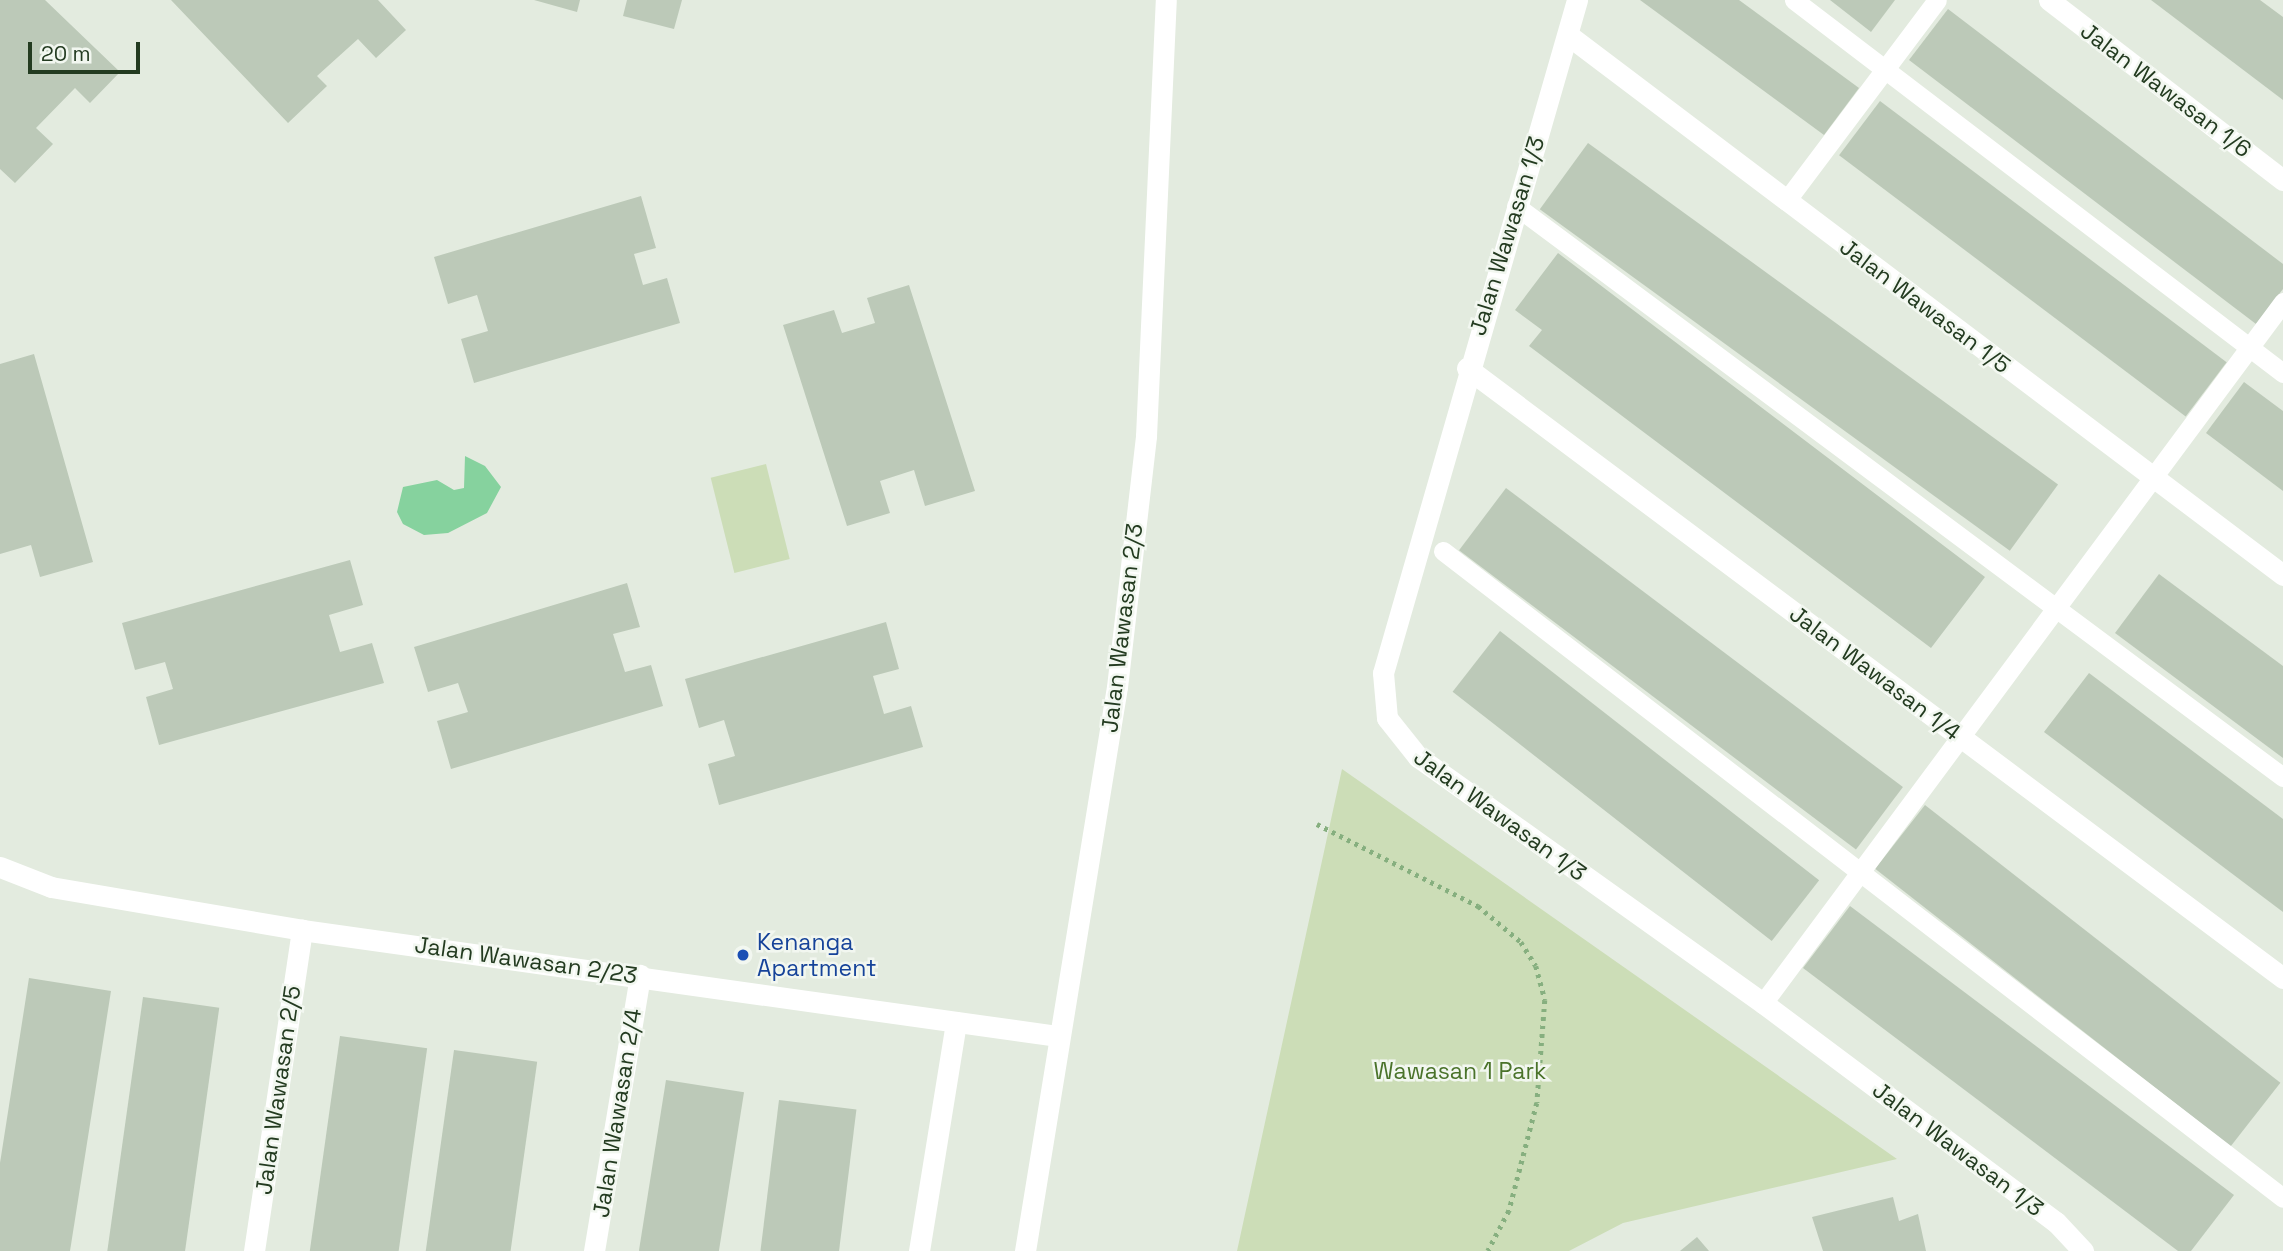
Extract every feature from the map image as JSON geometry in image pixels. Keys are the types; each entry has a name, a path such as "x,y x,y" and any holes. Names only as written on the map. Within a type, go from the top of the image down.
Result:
{"street":[{"name":"Jalan Wawasan 2/3","path":"1025,1251 1057,1035 1117,687 1146,436 1166,0"},
{"name":"Jalan Wawasan 1/3","path":"1577,0 1467,368 1383,673 1387,719 1418,757 1763,1003 2056,1222 2083,1251"},
{"name":"Jalan Wawasan 1/6","path":"2049,0 2283,180"},
{"name":"Jalan Wawasan 1/5","path":"1568,35 2283,575"},
{"name":"Jalan Wawasan 1/4","path":"1467,368 2283,978"},
{"name":"Jalan Wawasan 2/23","path":"0,867 51,887 302,930 1057,1035"},
{"name":"Jalan Wawasan 2/5","path":"254,1251 302,930"},
{"name":"Jalan Wawasan 2/4","path":"594,1251 640,975"},
{"path":"919,1251 956,1022"}],"lane":[{"path":"1794,0 2283,373"},
{"path":"1786,201 1937,0"},
{"path":"1516,206 2056,604 2283,777"},
{"path":"1763,1003 1958,735 2283,302"},
{"path":"1443,551 2283,1198"}],"path":[{"path":"1317,824 1478,906 1521,942 1536,966 1545,1000 1537,1103 1509,1210 1488,1251"}],"green space":[{"path":"766,464 790,559 734,573 711,478"},
{"name":"Wawasan 1 Park","path":"1342,769 1897,1159 1623,1223 1569,1251 1237,1251"}],"shaded area":[{"path":"465,456 485,466 501,487 487,513 448,533 424,535 403,524 397,512 403,487 437,480 454,490 464,488"}],"building":[{"path":"0,0 45,0 120,72 90,103 75,88 36,128 53,144 15,183 0,169"},
{"path":"171,0 378,0 406,30 376,58 358,39 317,76 327,86 288,123"},
{"path":"534,0 580,0 577,12"},
{"path":"627,0 682,0 674,29 623,16"},
{"path":"1640,0 1739,0 1859,88 1824,135"},
{"path":"1830,0 1895,0 1871,32"},
{"path":"2151,0 2260,0 2283,17 2283,100"},
{"path":"1948,9 2283,264 2283,289 2256,324 1909,60"},
{"path":"1880,101 2227,362 2186,416 1839,155"},
{"path":"1588,143 2058,485 2010,551 1540,209"},
{"path":"641,196 656,248 634,254 643,285 667,278 680,323 474,383 461,339 488,331 477,295 448,304 434,257"},
{"path":"1558,253 1985,577 1931,648 1529,346 1542,330 1515,310"},
{"path":"909,285 975,491 925,506 914,470 880,481 890,513 847,526 783,325 834,310 842,333 875,323 867,298"},
{"path":"34,354 93,562 40,577 31,545 0,554 0,364"},
{"path":"2244,382 2283,411 2283,491 2206,433"},
{"path":"1506,488 1903,787 1856,849 1459,550"},
{"path":"350,560 363,605 329,615 340,652 372,643 384,683 159,745 146,697 173,689 165,662 135,670 122,623"},
{"path":"2159,574 2283,666 2283,758 2115,633"},
{"path":"627,583 640,627 613,634 625,672 651,665 663,706 451,769 437,721 468,712 458,683 428,692 414,647"},
{"path":"886,622 899,669 873,676 884,714 911,706 923,747 719,805 708,764 735,756 724,720 699,728 685,679"},
{"path":"1500,631 1819,880 1772,941 1453,692"},
{"path":"2089,673 2283,819 2283,912 2044,732"},
{"path":"1925,805 2280,1083 2231,1146 1875,869"},
{"path":"1850,906 2234,1195 2191,1251 2178,1251 1803,968"},
{"path":"29,978 111,991 70,1251 0,1251 0,1163"},
{"path":"143,997 219,1008 185,1251 107,1251"},
{"path":"340,1036 427,1048 399,1251 310,1251"},
{"path":"454,1050 537,1062 511,1251 426,1251"},
{"path":"666,1080 744,1092 719,1251 639,1251"},
{"path":"779,1100 856,1110 839,1251 760,1251"},
{"path":"1893,1197 1899,1221 1918,1214 1926,1251 1823,1251 1812,1217"},
{"path":"1697,1237 1709,1251 1680,1251"}],"place":[{"name":"Kenanga Apartment","path":"743,955"}]}
